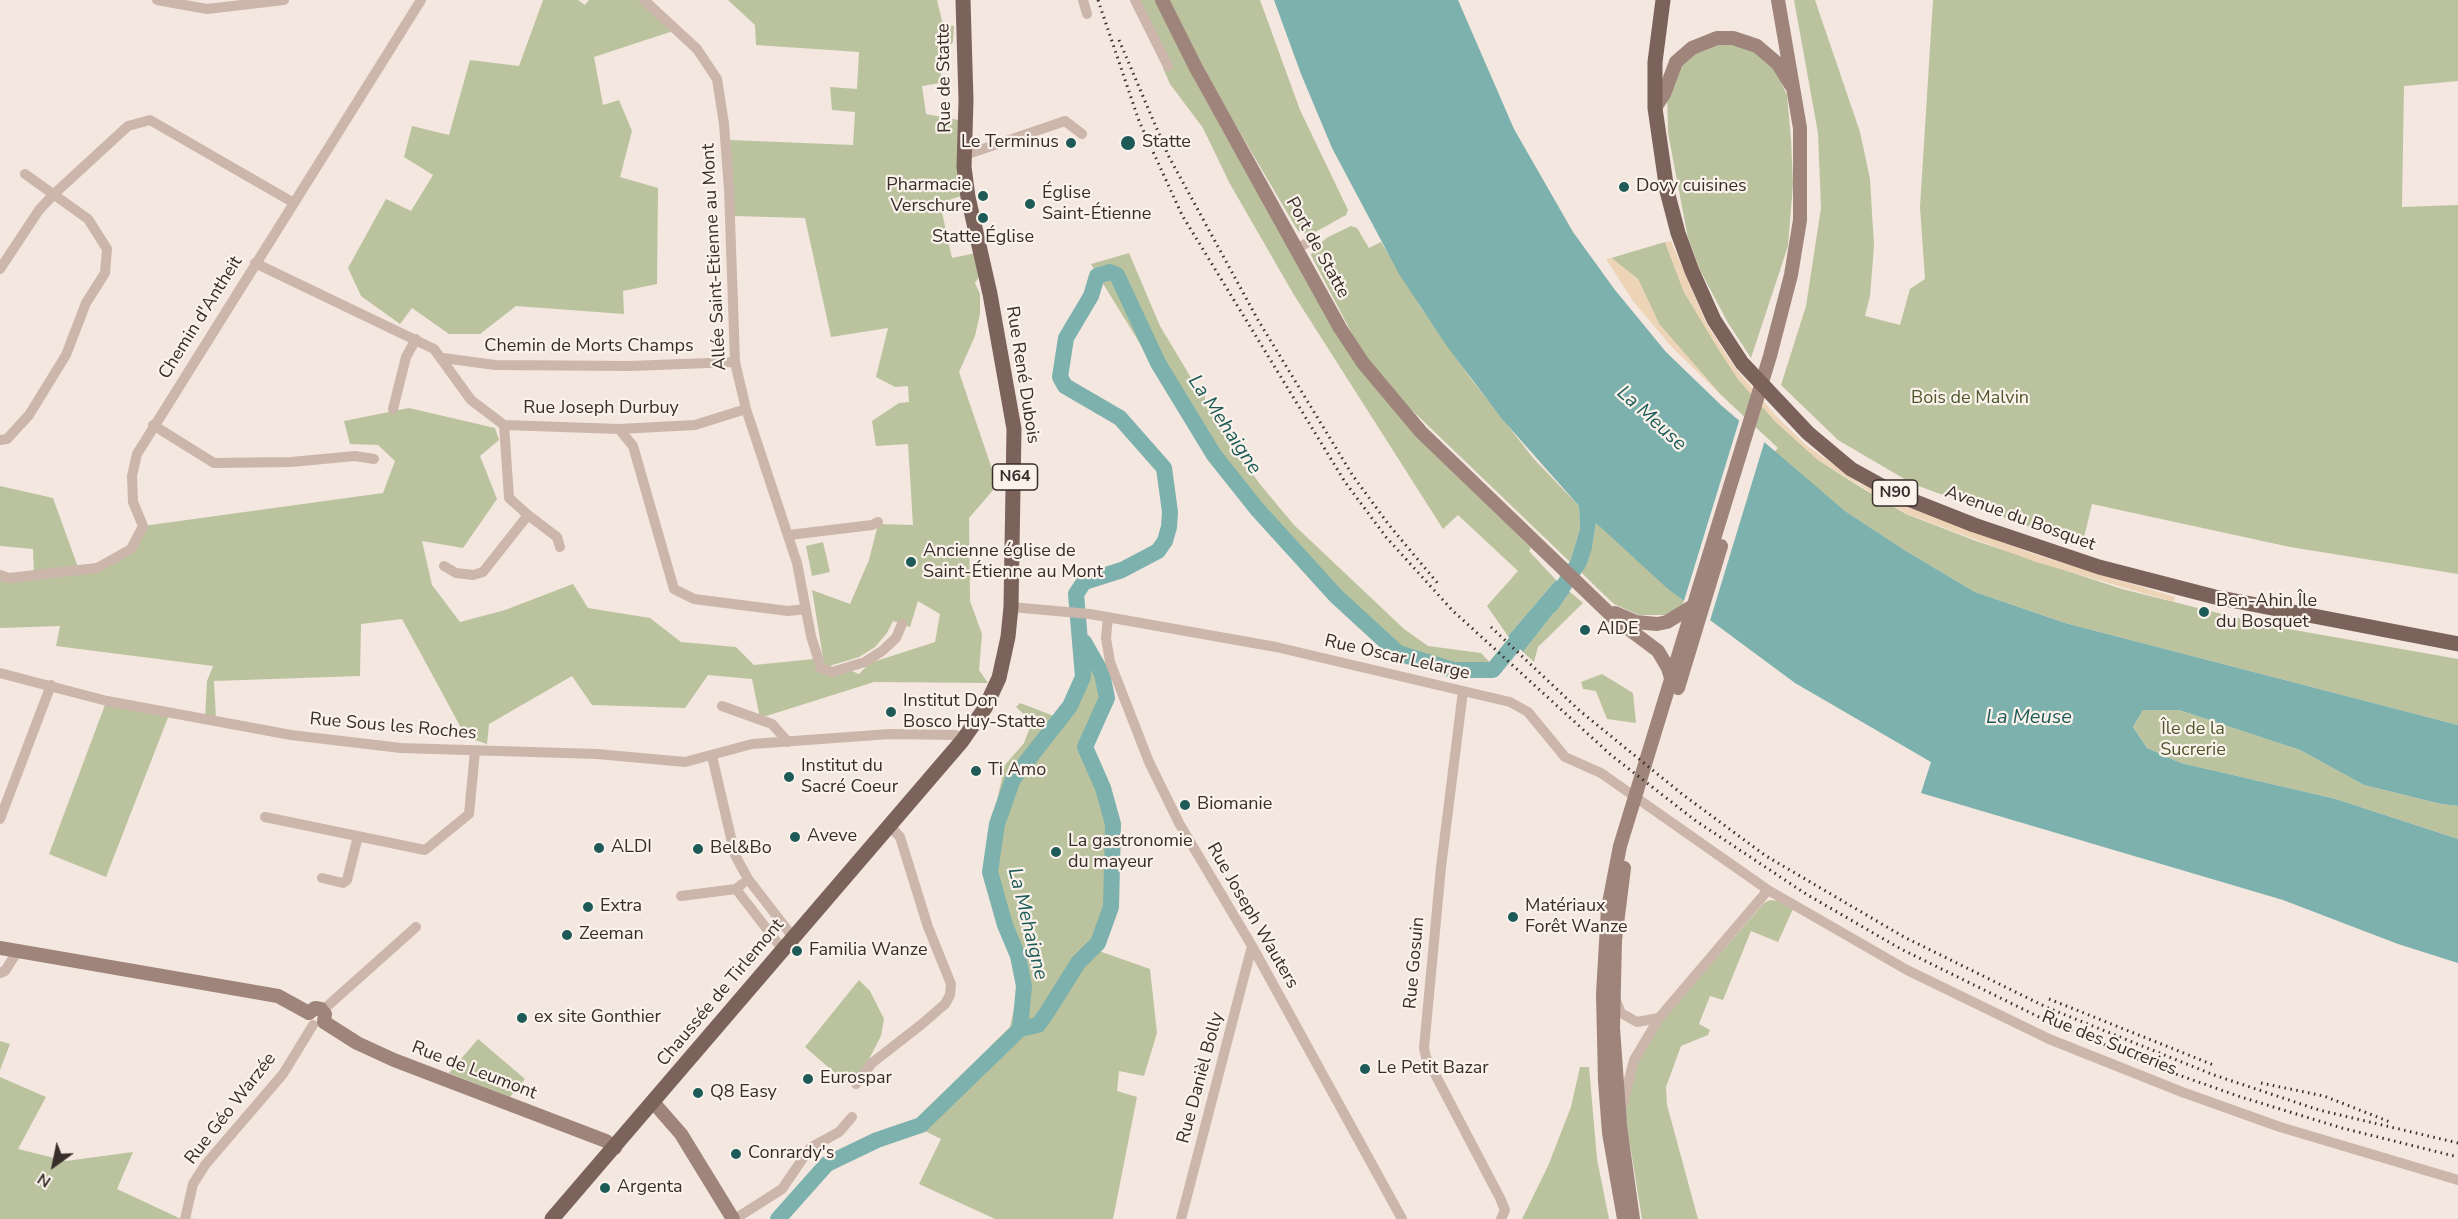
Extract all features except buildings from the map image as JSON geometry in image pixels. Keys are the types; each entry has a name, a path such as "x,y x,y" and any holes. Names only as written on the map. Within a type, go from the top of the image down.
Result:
{"main road":[{"name":"Rue de Statte","path":"963,0 966,100 964,155"},
{"name":"Port de Statte","path":"1162,0 1196,68 1341,328 1363,363 1421,432 1614,618 1658,651 1668,668 1671,679"},
{"name":"Avenue du Bosquet","path":"1663,0 1655,62 1655,108 1660,156 1678,233 1714,320 1742,363 1808,433 1851,469 1898,495 1974,525 2099,567 2215,597 2458,644"},
{"path":"1624,1219 1609,1133 1603,1030 1604,940 1610,898 1774,357 1786,303 1800,220 1801,171 1795,92 1778,0"},
{"path":"1634,1219 1615,1080 1613,993 1615,940 1622,877 1634,815 1671,679 1686,644 1693,606 1774,357 1794,306 1804,257 1810,175 1809,127 1786,0"},
{"path":"1655,108 1664,94 1676,63 1692,48 1717,38 1733,38 1757,46 1778,64 1795,92"},
{"name":"Rue René Dubois","path":"918,792 962,741 985,708 1005,658 1011,607 1014,429 990,294 968,197 964,155"},
{"path":"1605,608 1636,622 1667,622 1693,606"},
{"path":"1667,622 1686,644"},
{"name":"Chaussée de Tirlemont","path":"552,1219 918,792"},
{"name":"Rue de Leumont","path":"0,948 278,996 357,1043 394,1060 606,1141 615,1148"},
{"path":"653,1102 681,1134 734,1219"}],"street":[{"path":"157,0 207,9 284,0"},
{"name":"Chemin d'Antheit","path":"0,575 9,578 96,568 131,549 143,526 133,502 132,476 137,454 153,425 421,0"},
{"name":"Allée Saint-Etienne au Mont","path":"644,0 697,49 717,79 724,124 729,189 735,362 746,409 789,535 820,668 829,672 865,662 896,638 902,624"},
{"path":"1083,0 1087,14"},
{"path":"1135,0 1168,66"},
{"path":"0,269 39,210 54,194 128,126 150,120 294,203"},
{"path":"964,155 1065,121 1083,134"},
{"path":"0,440 7,439 28,415 66,355 86,303 105,273 107,249 88,219 25,174"},
{"path":"1298,248 1314,239"},
{"name":"Rue Joseph Durbuy","path":"255,263 434,349 443,358 471,400 504,425 619,429 694,425 746,409"},
{"path":"393,409 406,357 416,339"},
{"name":"Chemin de Morts Champs","path":"443,358 495,365 630,366 735,362"},
{"path":"153,425 213,463 291,462 355,456 374,459"},
{"path":"504,425 509,498 556,537 560,547"},
{"path":"633,446 648,427"},
{"path":"619,429 633,446 674,589 694,599 788,611 806,609"},
{"path":"444,566 456,573 473,575 483,572 528,515"},
{"path":"789,535 872,525 878,522"},
{"name":"Rue Oscar Lelarge","path":"1011,607 1108,617 1276,647 1510,702 1528,712 1565,757 1602,773 1658,815"},
{"name":"Rue Joseph Wauters","path":"1108,617 1106,638 1110,662 1149,762 1179,823 1252,946 1402,1219"},
{"name":"Rue Sous les Roches","path":"0,673 107,701 291,735 401,748 597,754 685,762 752,744 890,734 956,735 962,741"},
{"path":"0,819 51,685"},
{"name":"Rue Gosuin","path":"1463,691 1441,867 1424,1048 1431,1067 1500,1198 1505,1210 1501,1219"},
{"path":"722,706 772,724 788,742"},
{"path":"265,817 425,850 469,814 475,751"},
{"path":"712,756 735,855 788,944"},
{"name":"Rue des Sucreries","path":"1658,815 1768,890 1907,970 2049,1039 2280,1127 2458,1180"},
{"path":"856,1084 872,1063 945,1004 950,995 951,984 928,927 900,837 889,825"},
{"path":"322,878 343,883 348,880 358,836"},
{"path":"681,896 736,889 748,879"},
{"path":"736,889 788,944"},
{"path":"1620,1125 1626,1086 1634,1060 1659,1018 1768,890"},
{"path":"317,1018 416,927"},
{"name":"Rue Danièl Bolly","path":"1181,1219 1252,946"},
{"path":"0,973 5,971 17,952"},
{"path":"1613,993 1619,1009 1626,1017 1637,1022 1659,1018"},
{"name":"Rue Géo Warzée","path":"185,1219 194,1184 205,1165 283,1074 317,1018"},
{"path":"734,1219 782,1189 810,1148 839,1132 852,1117"}],"green space":[{"path":"543,0 578,0 585,5 589,0 644,0 673,25 670,32 594,57 603,105 619,100 632,131 620,177 658,188 657,284 623,291 624,314 516,306 480,334 449,334 412,308 400,324 361,296 348,268 386,199 411,211 433,175 404,157 412,126 449,135 470,60 519,66"},
{"path":"728,0 937,0 943,25 954,26 953,42 943,52 940,83 922,86 926,114 958,120 958,159 964,195 940,203 952,258 976,253 981,274 975,283 980,294 980,314 975,336 959,372 994,475 994,489 969,518 970,601 982,634 979,670 988,683 874,682 760,718 752,679 708,675 685,708 592,705 572,676 489,724 487,744 466,737 402,619 361,624 360,676 214,681 216,719 205,718 207,681 213,666 56,646 60,626 0,628 0,575 34,575 33,549 0,546 0,486 53,498 79,570 131,549 143,526 383,493 395,461 378,445 350,444 344,421 409,408 495,428 499,440 480,456 497,499 463,548 422,541 432,585 460,622 505,610 573,584 588,608 650,618 681,642 736,647 754,665 814,659 821,668 847,669 859,674 870,663 935,642 940,614 918,601 910,627 893,621 887,633 875,647 859,657 826,667 824,664 812,590 850,604 869,560 878,524 913,525 908,444 876,446 872,421 899,403 909,402 908,386 895,387 876,377 888,328 831,337 805,218 733,216 730,140 853,145 855,112 832,110 830,87 857,89 859,52 756,45 755,25"},
{"path":"1135,0 1162,0 1196,68 1194,79 1336,332 1359,367 1419,439 1531,548 1529,551 1556,580 1508,636 1487,606 1518,571 1458,515 1443,529 1294,295 1230,184 1203,128 1170,84 1163,68 1167,66"},
{"path":"1169,0 1260,0 1300,110 1348,210 1346,215 1310,235 1298,231 1206,75"},
{"name":"Bois de Malvin","path":"1794,0 1815,0 1860,132 1870,179 1874,246 1870,296 1865,316 1900,325 1910,289 1925,279 1920,207 1933,0 2458,0 2458,81 2404,86 2402,207 2458,205 2458,574 2290,547 2092,504 2082,546 1913,484 1838,440 1781,385 1806,306 1821,208 1818,133"},
{"path":"1728,42 1746,46 1763,55 1776,71 1787,95 1791,139 1793,184 1788,246 1751,358 1728,323 1700,270 1688,238 1668,133 1667,93 1687,55 1705,46"},
{"path":"1351,226 1357,228 1369,248 1381,242 1422,309 1471,379 1534,459 1579,506 1580,529 1570,562 1391,390 1363,355 1311,255 1313,249 1328,237"},
{"path":"1665,242 1684,292 1738,379 1775,421 1818,460 1857,485 1906,514 1976,541 2122,589 2266,625 2458,659 2458,725 2065,623 1975,592 1906,551 1845,511 1774,452 1778,448 1720,394 1659,324 1638,279 1611,258"},
{"path":"1129,253 1160,326 1199,391 1205,394 1205,402 1216,421 1259,483 1294,525 1404,629 1428,646 1481,653 1495,668 1493,670 1453,670 1396,655 1334,598 1241,497 1209,456 1091,264"},
{"path":"1596,522 1684,601 1683,605 1668,615 1639,615 1614,604 1598,589 1581,572 1592,547"},
{"path":"823,542 830,572 812,576 806,546"},
{"path":"1570,592 1583,603 1538,647 1534,662 1523,652"},
{"path":"1081,638 1102,674 1107,698 1085,747 1094,755 1117,821 1113,913 1099,951 1150,969 1157,1033 1144,1076 1119,1071 1117,1091 1137,1097 1113,1219 995,1219 919,1184 941,1139 923,1130 922,1114 1010,1027 1019,987 1011,952 993,909 986,878 995,809 1005,765 1024,743 1032,722 1016,707 1020,703 1059,718 1070,706 1083,677"},
{"path":"1602,674 1633,693 1636,723 1607,719 1596,691 1583,689 1581,682"},
{"path":"105,705 169,715 106,877 49,854"},
{"name":"Île de la Sucrerie","path":"2143,710 2179,710 2300,750 2364,785 2458,806 2458,839 2336,799 2181,763 2147,748 2133,727"},
{"path":"1770,900 1780,901 1793,909 1778,942 1751,931 1723,1000 1710,996 1699,1024 1710,1030 1708,1035 1681,1046 1666,1087 1667,1105 1698,1219 1642,1219 1625,1113 1637,1061 1662,1021 1764,903"},
{"path":"859,980 870,991 884,1019 881,1036 868,1061 849,1085 805,1047"},
{"path":"478,1039 525,1079 510,1097 449,1073"},
{"path":"0,1041 10,1044 0,1070"},
{"path":"1580,1067 1589,1067 1597,1159 1609,1219 1522,1219 1548,1166 1571,1107"},
{"path":"0,1077 46,1097 18,1149 66,1161 133,1152 117,1189 179,1218 201,1219 0,1219"}],"sand":[{"path":"1671,241 1707,325 1736,369 1776,416 1806,445 1859,483 1904,506 2037,555 2175,597 2174,602 2036,562 1907,514 1818,460 1775,421 1738,379 1684,292 1665,242"},
{"path":"1611,258 1638,279 1659,324 1720,394 1671,346 1633,301 1606,259"}],"water":[{"name":"La Meuse","path":"1274,0 1458,0 1514,129 1573,232 1615,290 1666,352 1722,406 1845,511 1906,551 1975,592 2065,623 2458,725 2458,806 2364,785 2300,750 2179,710 2143,710 2133,727 2147,748 2181,763 2336,799 2458,839 2458,963 2398,944 2283,900 1921,793 1931,762 1795,683 1668,589 1596,523 1592,547 1581,572 1570,562 1580,529 1579,506 1502,419 1446,345 1399,274 1332,148 1301,74"},
{"path":"1556,580 1570,592 1523,652 1508,636"}],"pier":[{"path":"1740,418 1765,440 1709,624 1683,604"}],"waterway":[{"name":"La Mehaigne","path":"778,1219 827,1164 877,1140 921,1125 1020,1029 1024,986 1018,956 1005,925 990,872 997,824 1013,779 1070,706 1083,677 1076,594 1084,582 1122,570 1158,551 1165,541 1169,527 1170,512 1164,468 1120,418 1065,386 1060,377 1066,338 1091,296 1097,276 1110,272 1117,275 1158,363 1214,455 1257,509 1336,596 1398,653 1453,670 1493,670 1528,627"},
{"name":"La Mehaigne","path":"1551,605 1579,562 1584,547"},
{"name":"La Mehaigne","path":"1020,1029 1038,1025 1078,963 1098,943 1111,907 1113,824 1103,788 1085,747 1107,698 1102,674 1084,642"}],"railway":[{"path":"1098,0 1139,121 1182,215 1345,482 1386,537 1452,610 1611,755 1696,821 1806,894 1901,949 2039,1017 2159,1068 2241,1097 2342,1128 2458,1157"},
{"path":"1119,40 1168,155 1258,320 1353,476 1389,525 1440,586"},
{"path":"1491,627 1580,711 1682,794 1766,856 1904,937 2046,1007 2214,1075 2319,1110 2458,1143"},
{"path":"2049,999 2216,1066"},
{"path":"2261,1083 2324,1096 2390,1122"}],"place":[{"name":"Le Terminus","path":"1071,143"},
{"name":"Statte","path":"1128,143"},
{"name":"Dovy cuisines","path":"1624,187"},
{"name":"Pharmacie Verschure","path":"983,196"},
{"name":"Église Saint-Étienne","path":"1030,204"},
{"name":"Statte Église","path":"983,218"},
{"name":"Ancienne église de Saint-Étienne au Mont","path":"911,562"},
{"name":"Ben-Ahin Île du Bosquet","path":"2204,612"},
{"name":"AIDE","path":"1585,630"},
{"name":"Institut Don Bosco Huy-Statte","path":"891,712"},
{"name":"Ti Amo","path":"976,771"},
{"name":"Institut du Sacré Coeur","path":"789,777"},
{"name":"Biomanie","path":"1185,805"},
{"name":"Aveve","path":"795,837"},
{"name":"ALDI","path":"599,848"},
{"name":"Bel&Bo","path":"698,849"},
{"name":"La gastronomie du mayeur","path":"1056,852"},
{"name":"Extra","path":"588,907"},
{"name":"Matériaux Forêt Wanze","path":"1513,917"},
{"name":"Zeeman","path":"567,935"},
{"name":"Familia Wanze","path":"797,951"},
{"name":"ex site Gonthier","path":"522,1018"},
{"name":"Le Petit Bazar","path":"1365,1069"},
{"name":"Eurospar","path":"808,1079"},
{"name":"Q8 Easy","path":"698,1093"},
{"name":"Conrardy's","path":"736,1154"},
{"name":"Argenta","path":"605,1188"}]}
